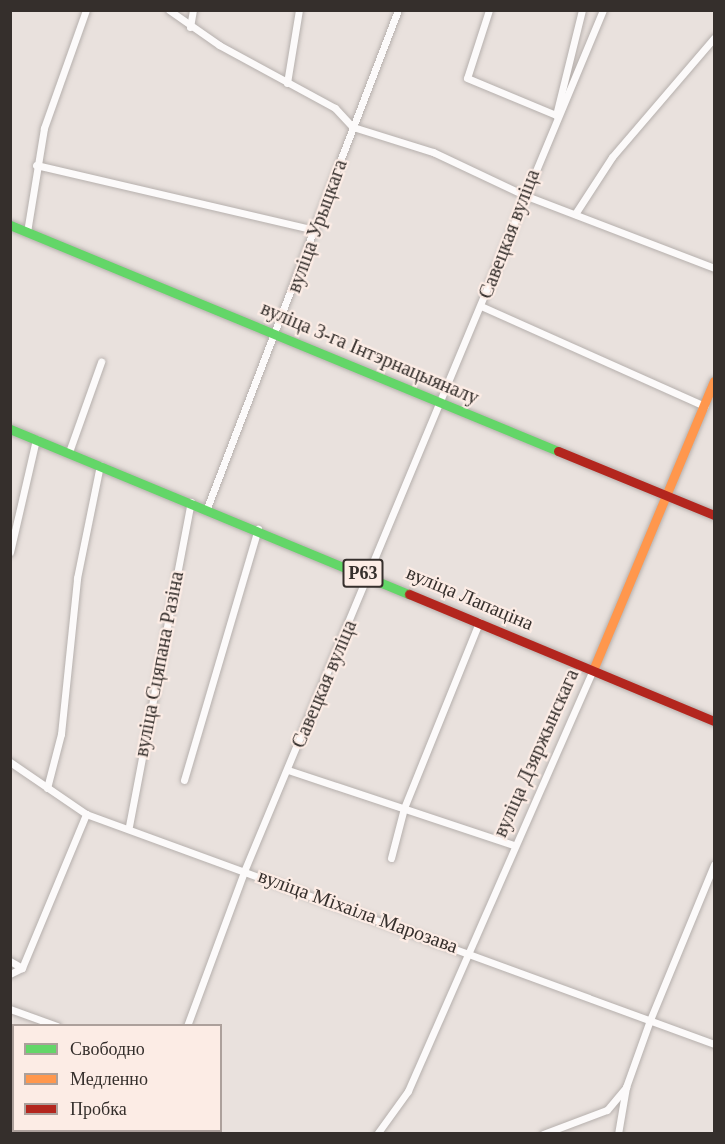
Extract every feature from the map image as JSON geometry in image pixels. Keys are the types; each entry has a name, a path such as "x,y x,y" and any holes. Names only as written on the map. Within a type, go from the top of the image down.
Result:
{"main road":[{"name":"вуліца 3-га Інтэрнацыяналу","path":"10,225 714,515"},
{"name":"вуліца Дзяржынскага","path":"593,670 669,496 714,381"},
{"name":"вуліца Лапаціна","path":"10,429 259,529 714,721"}],"street":[{"path":"27,232 36,165 86,10"},
{"path":"169,10 190,27 335,108 353,127 433,152 524,195 714,268"},
{"path":"190,27 193,10"},
{"path":"287,82 298,10"},
{"name":"вуліца Урыцкага","path":"207,508 316,230 398,10"},
{"path":"489,10 467,78 556,115 582,10"},
{"name":"Савецкая вуліца","path":"188,1024 244,868 288,770 441,403 556,115 603,10"},
{"path":"575,214 612,157 714,38"},
{"path":"36,165 316,230"},
{"path":"481,306 705,406"},
{"path":"69,452 101,362"},
{"path":"10,552 36,439"},
{"path":"47,788 61,734 77,578 100,465"},
{"name":"вуліца Сцяпана Разіна","path":"129,826 191,502"},
{"path":"184,780 259,529"},
{"path":"391,858 404,808 479,622"},
{"name":"вуліца Дзяржынскага","path":"377,1134 408,1090 593,670"},
{"name":"вуліца Міхаіла Марозава","path":"10,762 86,814 129,826 244,868 714,1044"},
{"path":"288,770 514,845"},
{"path":"10,974 22,968 86,814"},
{"path":"618,1134 626,1087 650,1020 714,865"},
{"path":"10,961 22,968"},
{"path":"10,1009 51,1024"},
{"path":"543,1134 607,1110 626,1087"}],"traffic: fast":[{"path":"10,225 558,451"},
{"path":"10,429 409,594"}],"traffic: slow":[{"path":"593,670 714,381"}],"traffic: jam":[{"path":"558,451 714,515"},
{"path":"409,594 714,721"}]}
